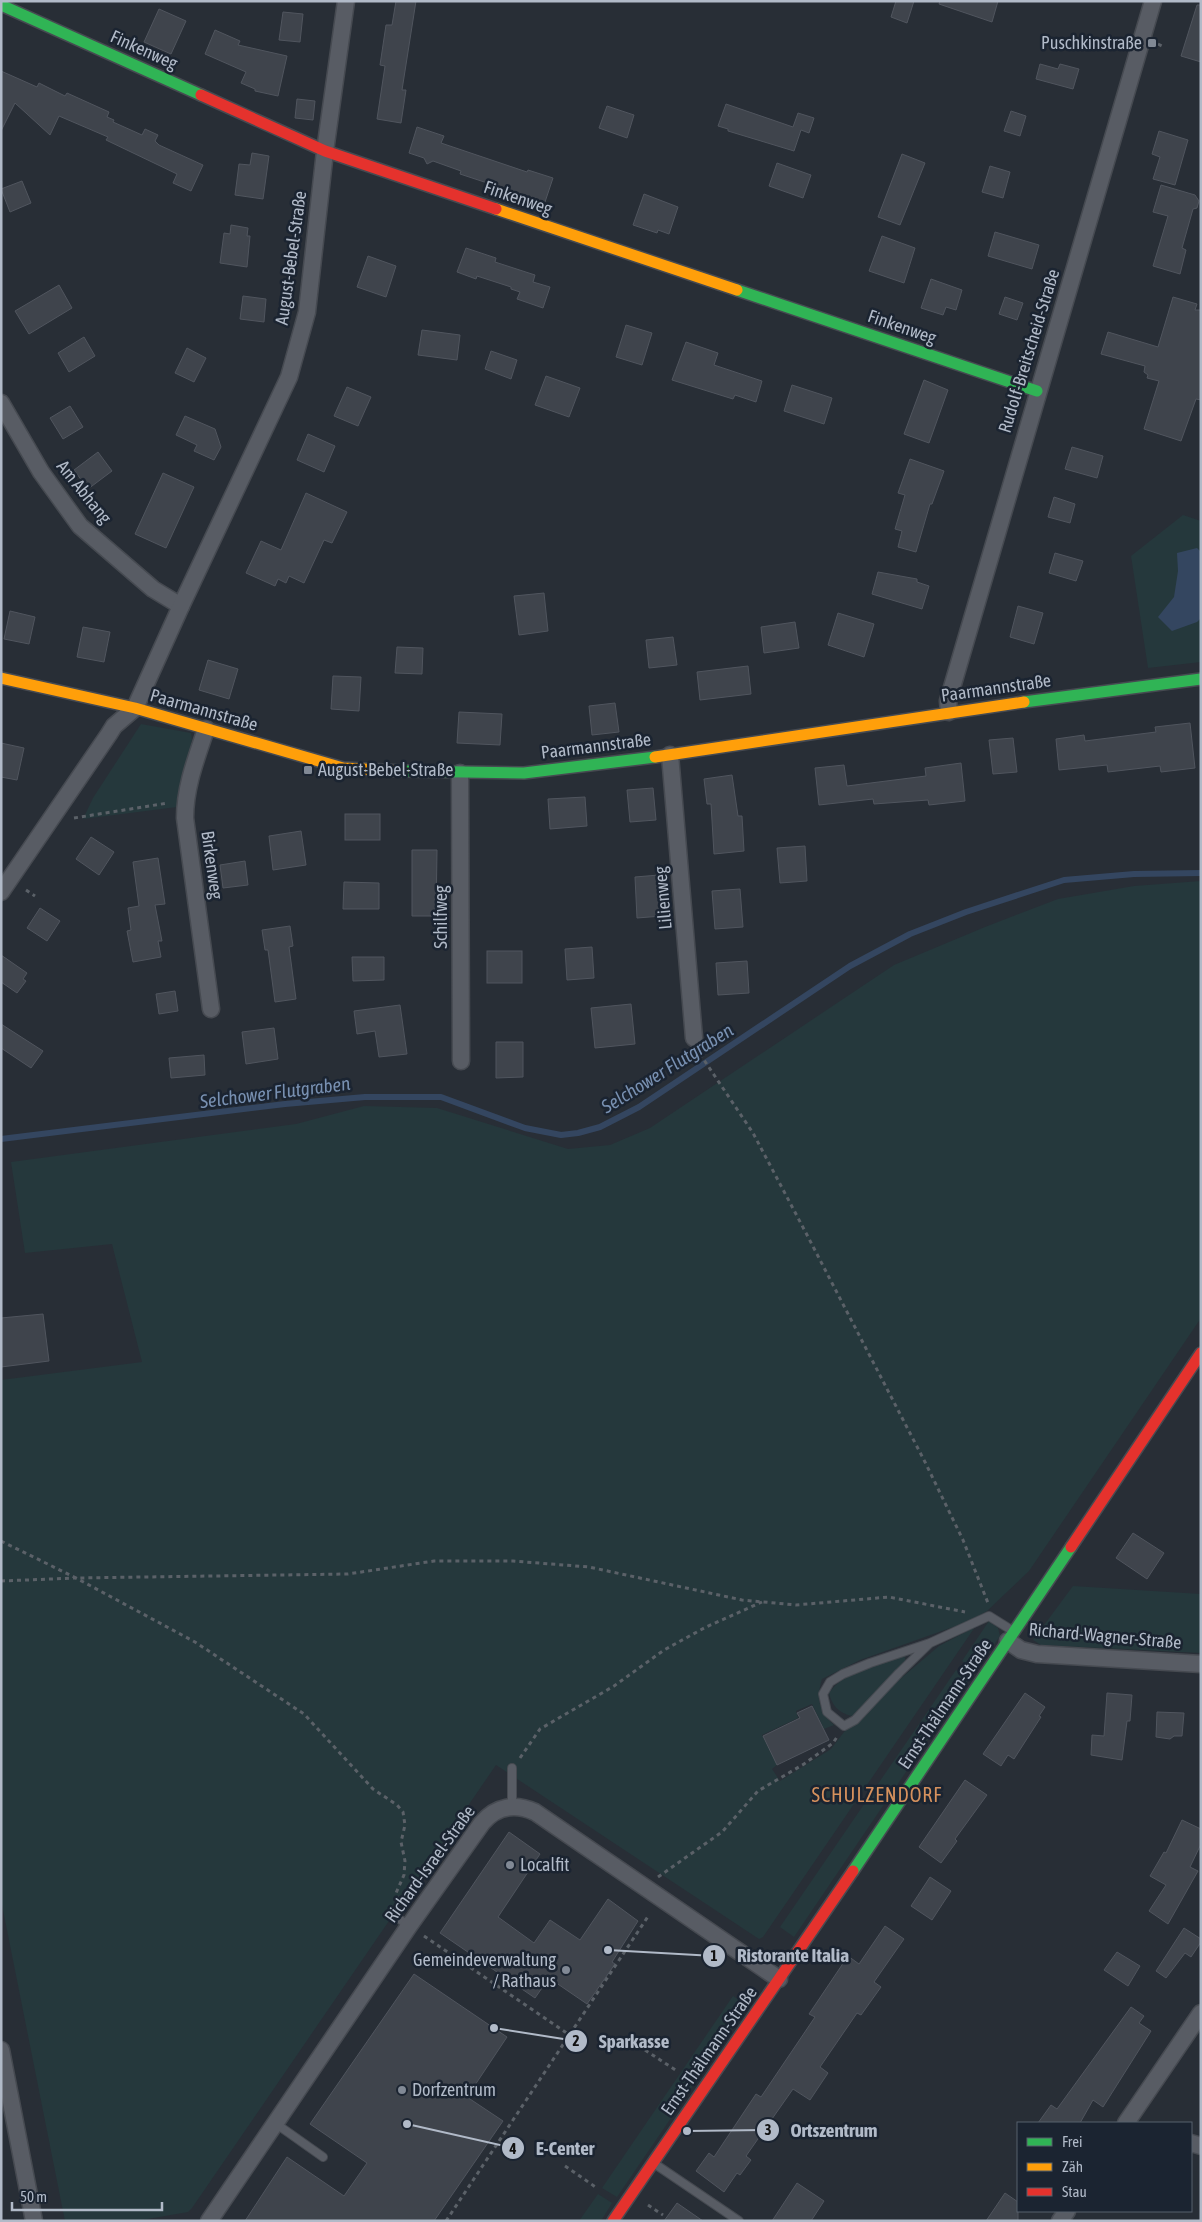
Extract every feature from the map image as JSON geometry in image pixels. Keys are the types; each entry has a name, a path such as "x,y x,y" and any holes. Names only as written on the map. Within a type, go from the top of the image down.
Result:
{"street":[{"name":"August-Bebel-Straße","path":"1,892 108,734 114,726 135,708 289,377 307,312 325,151 346,1"},
{"name":"Rudolf-Breitscheid-Straße","path":"949,712 948,700 1037,391 1153,1"},
{"name":"Finkenweg","path":"1,5 325,151 1037,391"},
{"name":"Am Abhang","path":"1,403 41,472 80,526 153,589 181,606"},
{"name":"Paarmannstraße","path":"1,678 135,708 343,768 460,773 524,773 670,755 949,712 1201,679"},
{"name":"Birkenweg","path":"206,729 188,784 185,800 185,818 211,1009"},
{"name":"Lilienweg","path":"670,755 694,1038"},
{"name":"Schilfweg","path":"460,773 462,1061"},
{"name":"Ernst-Thälmann-Straße","path":"613,2221 1011,1637 1201,1353"},
{"name":"Richard-Wagner-Straße","path":"1011,1637 1021,1650 1037,1654 1201,1664"},
{"name":"Richard-Israel-Straße","path":"209,2221 409,1926 490,1814 506,1806 512,1807"},
{"path":"512,1807 524,1807 535,1812 779,1979"},
{"path":"1131,2121 1201,2013"},
{"path":"1,2050 34,2221"}],"lane":[{"path":"930,1643 898,1673 855,1720 844,1726 827,1712 823,1694 830,1682 870,1663 930,1643 989,1616 1011,1637"},
{"path":"512,1768 512,1807"},
{"path":"395,1916 409,1926"},
{"path":"275,2123 323,2157"},
{"path":"653,2163 739,2221"}],"path":[{"path":"74,818 185,800"},
{"path":"26,890 35,896"},
{"path":"1,1581 348,1574 434,1561 514,1561 589,1568 691,1590 762,1602 796,1605 889,1597 989,1616 988,1602 963,1540 926,1462 753,1133 694,1045 694,1038"},
{"path":"1,1542 76,1578 195,1642 304,1714 373,1789 404,1812 405,1825 402,1842 405,1860 404,1875 396,1893 400,1908"},
{"path":"512,1768 540,1729 614,1686 664,1650 762,1602"},
{"path":"657,1878 722,1832 758,1791 804,1764 833,1743 844,1726"},
{"path":"446,2221 649,1915"},
{"path":"409,1926 583,2044"},
{"path":"645,2050 677,2071"},
{"path":"565,2166 597,2188"},
{"path":"656,2210 663,2215"}],"green space":[{"path":"1183,515 1201,521 1201,662 1148,668 1131,556"},
{"path":"141,724 191,733 192,740 177,807 83,819 93,798"},
{"path":"1201,881 1201,1318 1029,1571 987,1611 970,1621 860,1660 822,1679 819,1693 820,1704 825,1715 834,1725 824,1729 812,1704 796,1711 798,1718 762,1735 777,1765 772,1769 780,1781 831,1749 844,1732 856,1723 899,1680 939,1646 975,1627 763,1937 759,1939 496,1765 192,2208 188,2212 136,2221 65,2221 1,1900 1,1380 142,1362 112,1244 25,1253 11,1162 296,1124 364,1106 437,1108 568,1149 610,1145 650,1128 894,965 1058,899 1134,886"},
{"path":"1073,1586 1201,1594 1201,1653 1041,1645 1033,1640"},
{"path":"989,1621 998,1628 1000,1636 976,1671 962,1661"},
{"path":"904,1655 906,1661 852,1716 839,1711 834,1705 829,1693 845,1678 863,1668"},
{"path":"956,1670 969,1679 794,1937 780,1927"},
{"path":"733,1996 744,2003 738,2020 617,2197 602,2188"},
{"path":"598,2194 612,2203 601,2221 579,2221"}],"water":[{"path":"1197,548 1201,552 1201,618 1197,622 1172,631 1158,617 1174,597 1178,571 1177,553"}],"building":[{"path":"396,1 416,1 402,90 406,90 401,123 377,119 385,66 380,65 386,25 392,25"},
{"path":"896,1 914,1 907,23 891,17"},
{"path":"940,1 998,1 992,22 939,4"},
{"path":"1197,5 1201,5 1201,62 1181,56"},
{"path":"159,9 186,21 171,54 144,42"},
{"path":"283,12 303,14 300,42 279,40"},
{"path":"215,30 240,41 238,45 287,56 278,96 255,91 255,89 241,83 246,72 205,54"},
{"path":"1040,64 1058,69 1060,64 1079,69 1073,89 1036,79"},
{"path":"1,71 37,87 39,83 65,96 67,93 109,112 107,117 114,120 113,122 142,135 145,129 158,135 155,141 159,145 203,165 191,191 173,183 177,174 106,140 108,137 59,116 50,135 15,103 1,131"},
{"path":"297,99 315,101 313,120 295,118"},
{"path":"726,104 793,127 798,113 814,118 809,133 801,130 794,151 728,131 728,129 718,126"},
{"path":"607,106 634,115 627,138 599,128"},
{"path":"1011,111 1026,116 1020,136 1004,131"},
{"path":"417,127 444,136 441,143 527,172 528,170 553,178 545,202 460,174 461,171 433,161 427,164 424,158 409,153"},
{"path":"1159,131 1188,140 1175,185 1153,179 1160,157 1152,154"},
{"path":"252,153 269,156 263,199 235,195 239,164 250,165"},
{"path":"902,154 925,163 900,225 878,217"},
{"path":"777,163 811,175 803,198 769,186"},
{"path":"990,166 1010,172 1003,198 982,192"},
{"path":"22,181 31,203 10,212 1,189"},
{"path":"1161,185 1195,195 1199,201 1197,208 1193,209 1182,248 1186,250 1180,274 1153,266 1168,216 1153,212"},
{"path":"644,194 678,207 669,234 658,230 657,233 633,225"},
{"path":"231,225 248,228 247,236 250,236 247,267 220,263 224,233 230,234"},
{"path":"995,232 1039,245 1032,269 988,256"},
{"path":"882,236 915,248 904,283 869,271"},
{"path":"466,248 496,258 495,262 535,275 533,282 550,287 543,308 517,299 520,292 511,289 511,287 477,276 476,279 457,272"},
{"path":"368,256 396,266 386,297 357,287"},
{"path":"931,279 962,290 956,310 946,307 943,315 921,308"},
{"path":"59,285 72,308 29,334 15,311"},
{"path":"243,296 266,299 264,322 240,319"},
{"path":"1005,297 1023,303 1017,320 999,314"},
{"path":"1173,297 1197,304 1195,310 1201,310 1201,400 1196,399 1181,441 1144,429 1159,381 1147,378 1148,375 1144,372 1145,366 1101,354 1108,332 1158,347"},
{"path":"626,325 652,333 642,365 616,357"},
{"path":"422,330 460,335 457,360 418,355"},
{"path":"84,337 95,356 69,372 58,353"},
{"path":"686,342 718,353 714,365 762,381 756,402 735,395 733,399 672,380"},
{"path":"187,348 206,358 194,382 175,373"},
{"path":"491,351 517,360 511,379 485,369"},
{"path":"546,376 580,388 569,417 535,405"},
{"path":"924,380 948,390 929,443 904,434"},
{"path":"792,385 832,398 824,424 784,411"},
{"path":"347,387 371,397 358,426 334,416"},
{"path":"70,406 83,427 63,439 50,418"},
{"path":"185,416 215,429 221,447 214,460 194,451 197,445 176,435"},
{"path":"308,434 335,446 324,472 297,460"},
{"path":"1072,447 1103,456 1097,478 1065,469"},
{"path":"98,452 112,471 88,489 74,470"},
{"path":"910,459 944,471 932,504 930,504 916,552 898,547 902,531 895,529 905,495 898,493"},
{"path":"163,473 194,487 166,548 135,534"},
{"path":"306,493 347,512 332,543 324,540 304,583 289,576 286,583 278,579 275,586 246,573 261,541 281,550"},
{"path":"1054,497 1075,504 1070,523 1048,517"},
{"path":"1055,553 1083,561 1076,581 1049,573"},
{"path":"878,572 917,579 917,582 929,586 922,609 872,594"},
{"path":"544,593 548,631 519,635 514,596"},
{"path":"1018,606 1043,613 1034,644 1010,637"},
{"path":"10,611 35,617 29,644 4,639"},
{"path":"838,613 874,624 864,657 828,645"},
{"path":"795,622 799,648 764,653 761,627"},
{"path":"83,627 110,632 104,662 77,657"},
{"path":"673,637 677,665 649,668 646,640"},
{"path":"397,647 423,648 422,674 395,673"},
{"path":"208,660 238,669 229,699 199,690"},
{"path":"748,666 751,694 700,700 697,672"},
{"path":"333,676 361,677 359,711 331,709"},
{"path":"615,703 619,732 592,735 589,706"},
{"path":"459,712 502,714 500,745 457,743"},
{"path":"1190,723 1195,768 1161,772 1160,766 1108,772 1107,765 1059,770 1056,739 1084,735 1085,741 1156,732 1155,727"},
{"path":"1013,738 1017,772 993,774 989,740"},
{"path":"1,743 24,748 17,780 1,777"},
{"path":"961,763 965,801 929,805 928,800 874,804 873,799 819,805 815,768 844,765 847,786 926,776 925,768"},
{"path":"732,775 738,816 742,816 744,851 714,854 711,804 707,804 704,779"},
{"path":"653,788 656,820 630,822 627,790"},
{"path":"585,797 587,826 550,829 548,799"},
{"path":"345,814 380,814 380,840 345,840"},
{"path":"301,831 306,865 273,870 269,836"},
{"path":"91,837 114,852 99,875 76,859"},
{"path":"805,846 807,881 780,883 777,848"},
{"path":"412,850 437,850 436,916 412,916"},
{"path":"158,858 165,904 155,905 162,941 158,941 161,957 133,962 127,931 131,930 128,908 139,906 133,862"},
{"path":"245,861 248,885 223,888 220,865"},
{"path":"659,875 662,916 637,918 635,877"},
{"path":"344,882 379,883 379,909 343,909"},
{"path":"740,889 743,927 715,929 712,891"},
{"path":"40,908 60,921 47,941 27,928"},
{"path":"290,926 293,946 289,947 296,999 275,1002 268,950 265,950 262,930"},
{"path":"592,947 594,978 567,980 565,949"},
{"path":"487,951 522,951 522,983 487,983"},
{"path":"1,955 27,973 23,979 26,981 17,993 1,982"},
{"path":"352,957 384,957 384,980 353,981"},
{"path":"747,961 749,993 718,995 716,963"},
{"path":"175,991 178,1011 159,1014 156,994"},
{"path":"631,1004 635,1044 595,1048 591,1008"},
{"path":"400,1005 407,1054 379,1057 375,1031 357,1034 354,1011"},
{"path":"1,1024 43,1051 31,1068 1,1048"},
{"path":"274,1028 278,1059 246,1064 242,1032"},
{"path":"496,1042 523,1042 523,1077 496,1078"},
{"path":"204,1055 205,1075 171,1078 169,1058"},
{"path":"43,1314 49,1361 1,1367 1,1318"},
{"path":"1133,1533 1164,1553 1147,1579 1116,1558"},
{"path":"1025,1693 1045,1707 1039,1716 1041,1717 1014,1759 1008,1755 1001,1766 983,1754"},
{"path":"1107,1693 1132,1695 1130,1721 1127,1721 1122,1760 1091,1755 1092,1735 1104,1736"},
{"path":"812,1706 829,1740 777,1765 763,1736 800,1718 797,1713"},
{"path":"1157,1712 1184,1713 1182,1736 1174,1736 1170,1739 1156,1737"},
{"path":"965,1780 987,1795 955,1839 957,1841 941,1863 919,1847"},
{"path":"1182,1820 1201,1829 1201,1844 1190,1867 1198,1871 1168,1924 1149,1911 1166,1885 1150,1876 1164,1852 1166,1853"},
{"path":"509,1832 540,1854 498,1917 534,1943 550,1920 580,1940 608,1899 638,1921 612,1962 615,1964 587,2004 549,1978 535,1998 440,1933"},
{"path":"930,1877 951,1891 932,1920 911,1906"},
{"path":"885,1926 904,1939 874,1982 881,1987 861,2015 857,2013 820,2067 828,2073 810,2100 793,2089 746,2156 751,2160 740,2175 737,2173 724,2192 696,2171 709,2153 714,2157 756,2094 761,2097 815,2017 809,2014 848,1956 859,1964"},
{"path":"1184,1928 1201,1939 1201,1942 1191,1957 1185,1953 1166,1978 1156,1971"},
{"path":"1117,1952 1140,1966 1128,1986 1104,1970"},
{"name":"Dorfzentrum","path":"414,1974 507,2037 467,2097 503,2121 434,2221 245,2221 287,2157 344,2196 367,2163 310,2124"},
{"path":"1131,2007 1144,2016 1139,2023 1151,2031 1103,2107 1093,2100 1081,2122 1039,2122 1051,2105 1057,2109"},
{"path":"797,2183 824,2201 811,2221 772,2221"},
{"path":"1005,2193 1017,2201 1018,2221 986,2221"},
{"path":"677,2203 703,2221 664,2221"}],"waterway":[{"name":"Selchower Flutgraben","path":"1,1139 285,1104 365,1097 441,1097 525,1128 561,1135 578,1133 600,1127 639,1107 850,966 910,934 966,912 1064,880 1134,874 1201,873"}],"traffic: fast":[{"path":"1,5 201,95"},
{"path":"737,290 1037,391"},
{"path":"1024,702 1201,679"},
{"path":"403,771 524,773 655,757"},
{"path":"853,1871 1071,1547"}],"traffic: slow":[{"path":"496,209 737,290"},
{"path":"1,678 135,708 343,768 403,771"},
{"path":"655,757 1024,702"}],"traffic: jam":[{"path":"201,95 325,151 496,209"},
{"path":"1071,1547 1201,1353"},
{"path":"613,2221 853,1871"}],"place":[{"name":"Puschkinstraße","path":"1152,43"},
{"name":"August-Bebel-Straße","path":"308,770"},
{"name":"Localfit","path":"510,1865"},
{"name":"Ristorante Italia","path":"608,1950"},
{"name":"Gemeindeverwaltung / Rathaus","path":"566,1970"},
{"name":"Sparkasse","path":"494,2028"},
{"name":"Dorfzentrum","path":"402,2090"},
{"name":"E-Center","path":"407,2124"},
{"name":"Ortszentrum","path":"687,2131"}],"district":[{"name":"SCHULZENDORF","path":"877,1795"}]}
